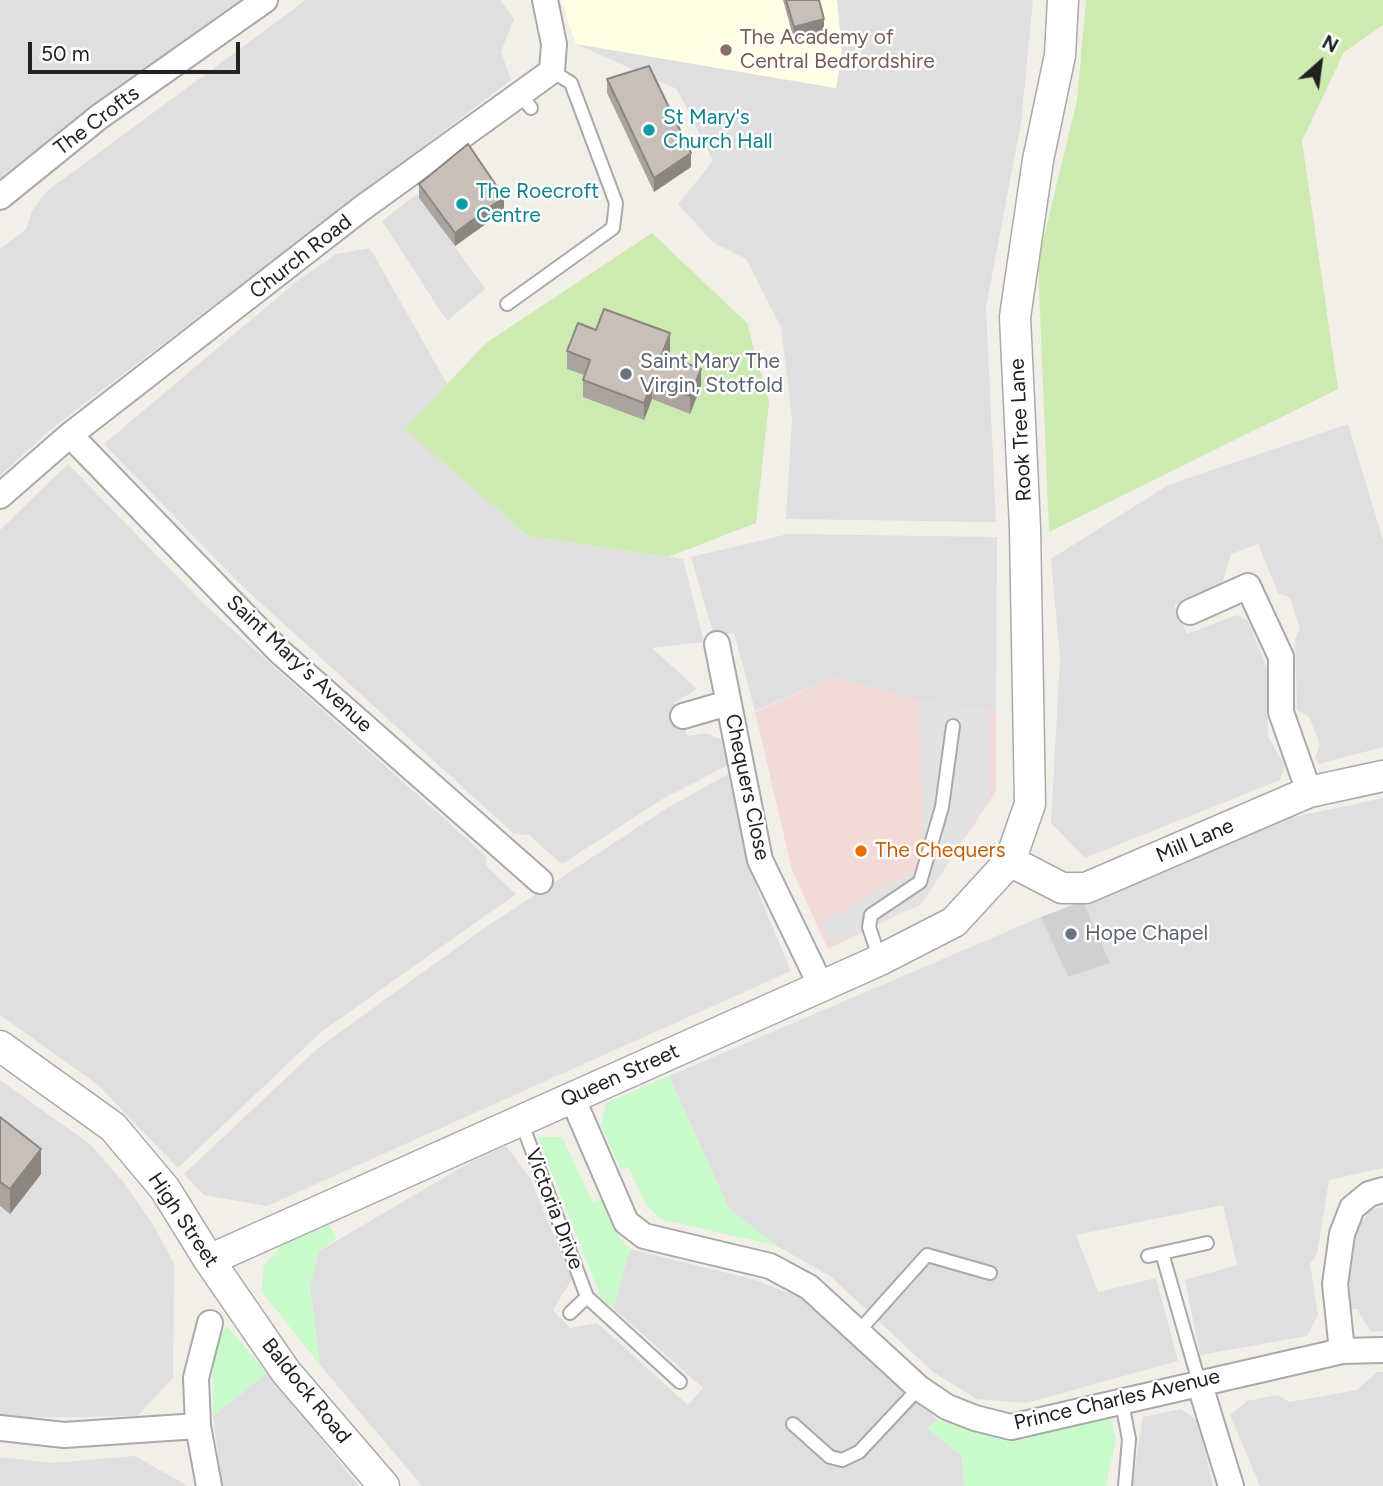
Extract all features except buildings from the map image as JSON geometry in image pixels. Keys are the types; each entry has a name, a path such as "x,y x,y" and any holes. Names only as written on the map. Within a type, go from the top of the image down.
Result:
{"street":[{"name":"The Crofts","path":"0,197 99,117 265,0"},
{"path":"545,0 554,44 552,71"},
{"name":"Rook Tree Lane","path":"1010,861 1030,804 1026,528 1015,317 1038,160 1060,55 1063,0"},
{"name":"Church Road","path":"0,496 70,435 361,209 526,101 552,71"},
{"name":"Saint Mary's Avenue","path":"70,435 279,651 540,881"},
{"path":"1190,612 1248,586 1281,657 1281,712 1309,792"},
{"name":"Chequers Close","path":"717,644 760,860 821,986"},
{"name":"Chequers Close","path":"683,716 729,703"},
{"name":"Mill Lane","path":"1010,861 1062,888 1086,888 1309,792 1383,776"},
{"name":"Queen Street","path":"209,1260 880,961 954,922 1010,861"},
{"name":"High Street","path":"0,1046 113,1127 166,1189 209,1260 232,1292"},
{"name":"Prince Charles Avenue","path":"572,1097 626,1222 644,1236 770,1266 809,1287 919,1388 947,1407 1011,1427 1122,1403 1199,1381 1342,1351 1383,1350"},
{"path":"1342,1351 1335,1284 1342,1234 1352,1208 1368,1194 1383,1190"},
{"name":"Baldock Road","path":"232,1292 286,1372 384,1486"},
{"path":"209,1486 198,1426 196,1378 210,1323"},
{"path":"1199,1381 1231,1486"},
{"path":"0,1428 64,1434 198,1426"}],"lane":[{"path":"507,304 613,229 616,203 571,83 552,71"},
{"path":"880,961 869,927 871,915 920,882 943,807 953,726"},
{"name":"Victoria Drive","path":"521,1121 587,1297 680,1382"},
{"path":"1148,1256 1207,1243"},
{"path":"1162,1253 1199,1381"},
{"path":"858,1332 928,1255 990,1273"},
{"name":"Victoria Drive","path":"570,1313 587,1297"},
{"path":"793,1424 830,1457 842,1460 859,1452 919,1388"},
{"path":"1122,1403 1129,1439 1125,1486"}],"shaded area":[{"path":"0,0 243,0 0,182"},
{"path":"306,0 500,0 514,19 501,52 511,80 52,428 0,476 0,249 26,229 32,211 47,191"},
{"name":"The Academy of Central Bedfordshire","path":"561,0 837,0 842,56 836,88 576,44"},
{"path":"837,0 1033,0 1021,123 986,307 996,522 786,519 792,418 781,327 746,259 713,242 678,204 713,161 677,89 576,44 836,88 842,56"},
{"path":"417,194 485,289 447,321 382,221"},
{"path":"370,248 447,384 406,429 528,536 683,559 704,642 652,648 697,689 674,703 688,736 705,733 722,740 728,765 661,800 562,864 529,835 514,834 240,584 104,444 297,281 336,254"},
{"path":"1348,424 1383,540 1383,747 1319,764 1315,758 1320,744 1309,717 1297,710 1295,639 1300,629 1290,598 1278,593 1258,544 1231,554 1222,583 1174,605 1187,634 1237,615 1248,621 1267,668 1268,736 1285,766 1280,780 1085,858 1051,823 1060,658 1051,559 1168,485"},
{"path":"68,464 206,606 486,856 486,866 516,894 321,1032 178,1168 98,1085 0,1015 0,530"},
{"path":"788,534 997,537 996,710 919,701 834,677 755,711 734,633 714,636 691,557"},
{"path":"834,677 919,701 996,710 996,791 922,903 828,949 792,870 755,712"},
{"path":"919,701 989,709 990,797 919,906 830,942 823,922 917,869 924,843"},
{"path":"730,773 759,895 791,971 267,1206 204,1195 184,1174 318,1048 480,931 664,810"},
{"path":"1383,798 1383,1168 1329,1180 1317,1254 1310,1264 1318,1315 1307,1336 1200,1355 1185,1280 1237,1265 1223,1205 1076,1235 1098,1292 1156,1278 1178,1361 1026,1403 976,1399 932,1371 830,1276 777,1246 729,1209 669,1076 1041,917 1068,977 1109,963 1083,901 1280,820"},
{"path":"1083,901 1110,963 1068,977 1041,917"},
{"path":"0,1080 90,1144 124,1183 154,1226 174,1264 173,1378 137,1416 11,1418 0,1414"},
{"path":"506,1146 530,1178 572,1279 553,1310 570,1328 597,1323 688,1405 703,1388 613,1308 630,1249 752,1279 799,1297 937,1419 928,1428 962,1456 964,1486 422,1486 320,1365 310,1287 319,1251 474,1160"},
{"path":"1383,1207 1383,1331 1371,1332 1357,1309 1351,1309 1348,1263 1355,1232 1370,1210"},
{"path":"1377,1372 1383,1372 1383,1486 1260,1486 1230,1415 1247,1401 1278,1395 1289,1402 1357,1390"},
{"path":"267,1373 359,1486 222,1486 213,1416"},
{"path":"1181,1409 1199,1422 1213,1486 1132,1486 1143,1417"},
{"path":"135,1456 188,1486 0,1486 0,1457 52,1463"}],"green space":[{"path":"1086,0 1383,0 1383,25 1344,52 1302,141 1338,389 1049,532 1038,262 1077,100"},
{"path":"652,233 747,323 769,402 756,523 668,557 528,536 405,429 486,343"},
{"path":"669,1076 729,1209 777,1246 661,1219 646,1205 629,1168 621,1169 601,1126 606,1103"},
{"path":"538,1137 562,1137 593,1202 602,1199 620,1238 630,1249 613,1308 601,1298"},
{"path":"329,1225 337,1238 319,1251 310,1287 320,1365 262,1292 263,1267 282,1245"},
{"path":"227,1326 267,1373 213,1416 213,1347"},
{"path":"1110,1417 1116,1439 1106,1486 964,1486 962,1456 928,1428 937,1419 1008,1441"}],"place":[{"name":"The Academy of Central Bedfordshire","path":"726,50"},
{"name":"St Mary's Church Hall","path":"649,130"},
{"name":"The Roecroft Centre","path":"462,204"},
{"name":"Saint Mary The Virgin, Stotfold","path":"626,374"},
{"name":"The Chequers","path":"861,851"},
{"name":"Hope Chapel","path":"1071,934"}]}
